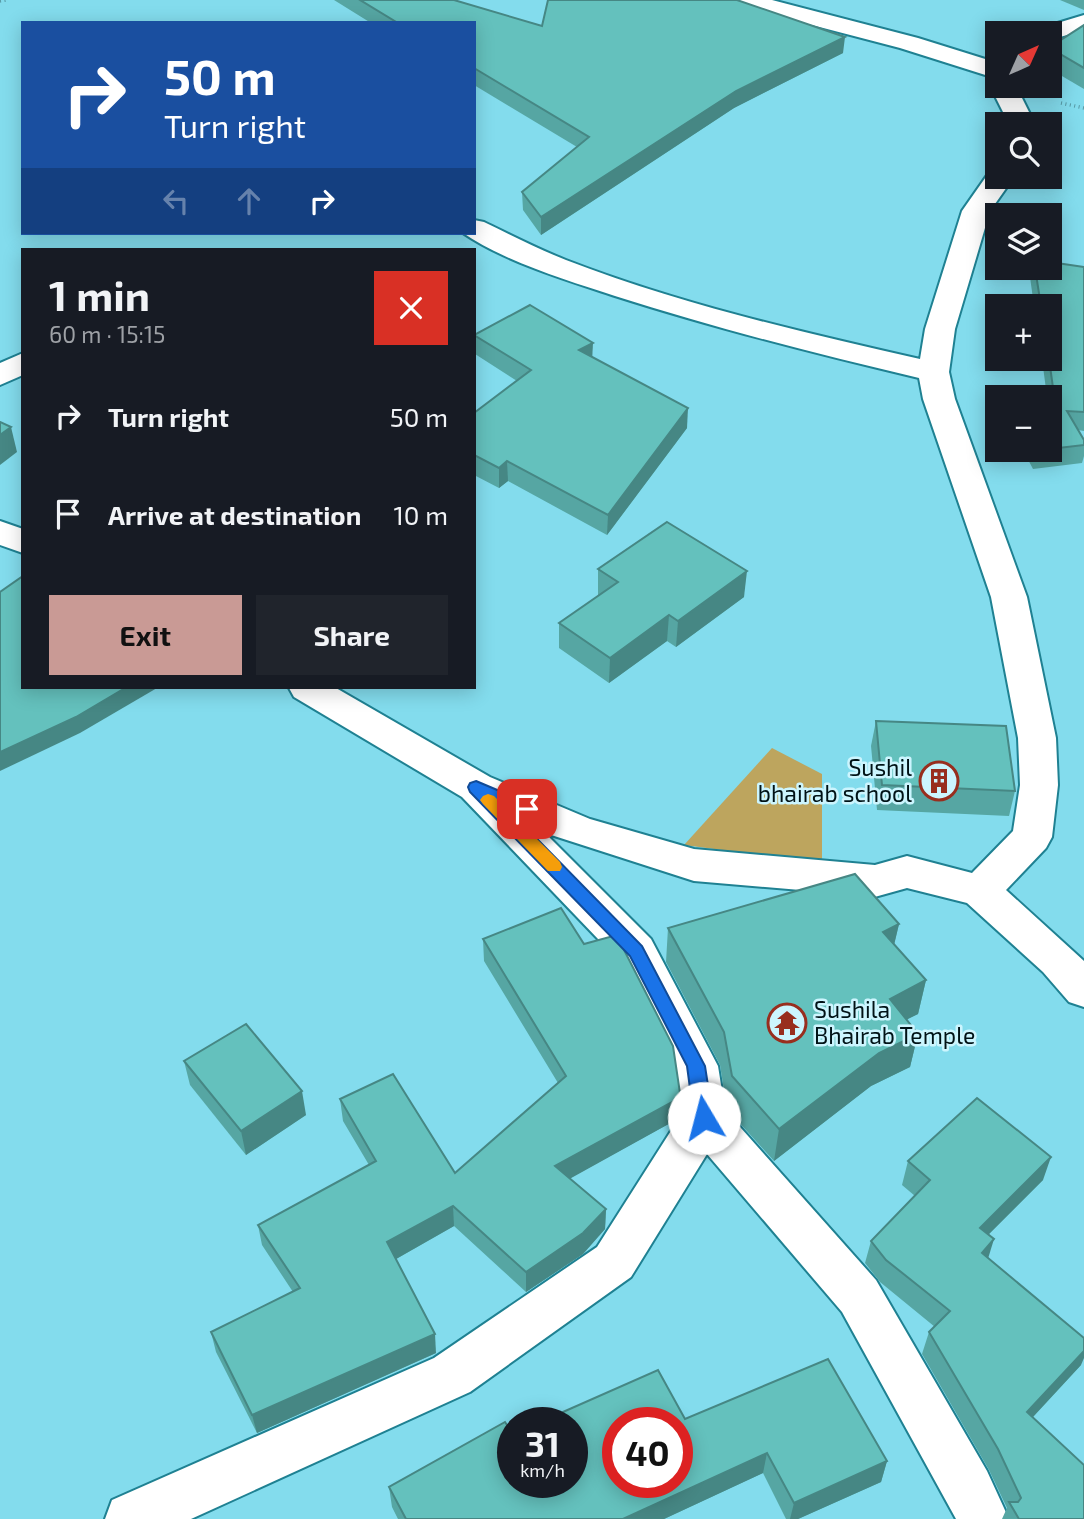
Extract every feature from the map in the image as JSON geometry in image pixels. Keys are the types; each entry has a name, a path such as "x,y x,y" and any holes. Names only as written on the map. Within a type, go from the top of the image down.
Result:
{"street":[{"path":"744,0 909,43 985,68"},
{"path":"1062,29 1084,22"},
{"path":"981,891 1032,837 1039,785 1037,738 1009,597 939,399 933,372 940,329 976,211 992,189"},
{"path":"476,229 564,269 688,310 793,340 933,372"},
{"path":"0,376 21,363"},
{"path":"0,531 21,541"},
{"path":"309,689 476,787 578,831 694,865 876,881"},
{"path":"476,787 656,945 696,1066 704,1118 859,1296 983,1519"},
{"path":"782,908 907,872 981,891 1058,960 1084,990"},
{"path":"131,1519 452,1375 603,1270 614,1262 704,1118"}],"path":[{"path":"0,1 7,0"}],"shaded area":[{"path":"772,748 822,774 822,863 684,845"}],"building":[{"path":"360,0 454,0 542,26 548,0 737,0 845,37 736,91 541,217 522,192 589,137 476,69 476,21 395,21"},
{"path":"1084,25 1084,68 1062,55 1062,39"},
{"path":"1062,264 1084,267 1084,412 1067,411 1084,440 1084,445 1062,448 1062,385 1053,385 1051,371 1062,371 1062,294 1039,294 1037,280 1062,280"},
{"path":"530,305 593,343 579,350 688,408 608,515 507,461 499,468 476,456 476,411 531,370 476,334"},
{"path":"0,422 11,427 0,435"},
{"path":"667,522 747,571 678,621 669,615 610,658 559,623 618,582 598,569"},
{"path":"21,577 21,689 123,689 76,717 0,752 0,592"},
{"path":"876,721 1006,726 1015,791 882,785"},
{"name":"Sushila Bhairab Temple","path":"855,874 899,924 883,932 926,980 890,999 918,1034 879,1053 779,1129 732,1076 724,1032 668,928"},
{"path":"561,908 584,944 613,936 620,942 673,1046 680,1093 676,1100 555,1166 606,1209 583,1233 526,1272 453,1206 387,1242 435,1334 252,1415 211,1332 300,1288 258,1225 376,1161 340,1099 393,1074 455,1173 566,1076 483,939"},
{"path":"246,1024 302,1091 241,1131 184,1061"},
{"path":"977,1098 1051,1157 980,1228 994,1239 982,1253 1084,1338 1084,1351 1027,1412 1084,1465 1084,1519 1019,1519 1009,1502 1018,1502 1021,1498 998,1449 929,1332 950,1311 886,1260 871,1241 930,1180 908,1161"},
{"path":"828,1359 887,1461 794,1503 767,1453 693,1487 693,1416"},
{"path":"658,1370 678,1407 602,1407 602,1498 669,1498 623,1519 406,1519 389,1487 497,1426 497,1498 588,1498 588,1407 574,1407"}],"slow traffic":[{"path":"488,800 554,867"}],"place":[{"name":"Sushil bhairab school","path":"939,781"},
{"name":"Sushila Bhairab Temple","path":"787,1023"}],"route":[{"path":"527,809 476,787 636,951 696,1066 704,1118"}]}
